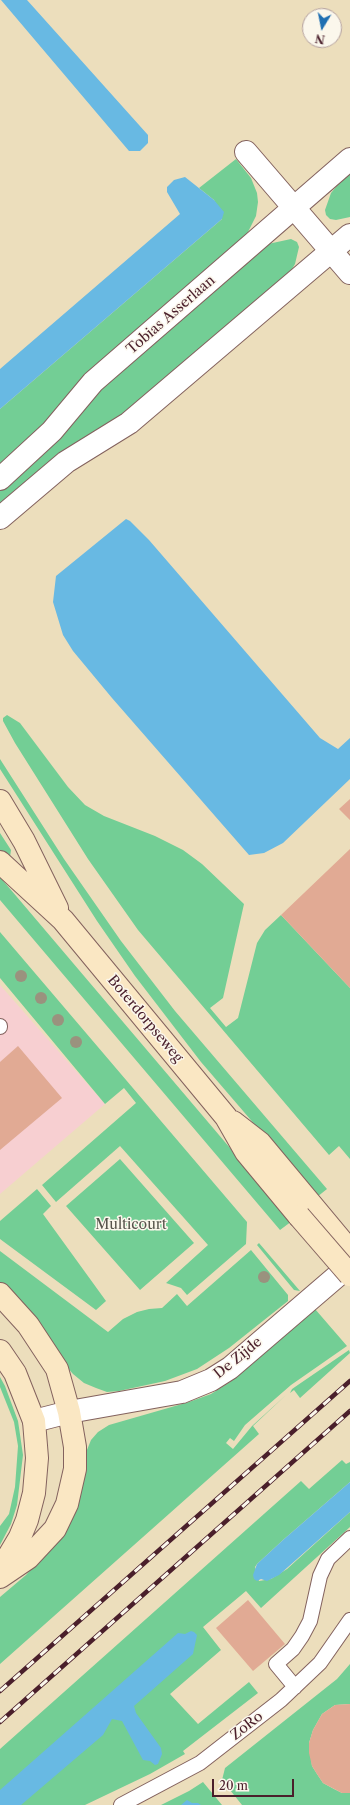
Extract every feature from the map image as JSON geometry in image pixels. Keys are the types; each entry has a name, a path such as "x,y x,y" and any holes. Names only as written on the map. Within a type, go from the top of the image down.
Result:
{"main road":[{"name":"Boterdorpseweg","path":"0,801 24,840 63,920"},
{"name":"Boterdorpseweg","path":"0,862 63,920 226,1117 246,1152 306,1211 350,1251"},
{"name":"Boterdorpseweg","path":"306,1211 350,1275"},
{"path":"0,1294 28,1325 57,1369 69,1412 75,1454 75,1469 67,1504 55,1529 28,1558 0,1577"},
{"path":"0,1352 15,1373 34,1421 37,1458 34,1493 27,1520 20,1536 0,1571"}],"street":[{"path":"246,152 350,273"},
{"name":"Tobias Asserlaan","path":"0,479 52,431 93,382 350,159"},
{"path":"0,518 66,462 129,423 350,235"},
{"name":"De Zijde","path":"34,1421 69,1412 182,1392 211,1380 230,1368 350,1265"}],"lane":[{"path":"296,1687 276,1664 293,1649 310,1621 320,1576 328,1559 350,1538"},
{"name":"ZoRo","path":"121,1805 200,1763 296,1687 320,1663 350,1620"}],"shaded area":[{"path":"0,985 105,1104 0,1194"}],"green space":[{"path":"236,159 251,178 257,193 258,202 256,216 248,232 238,244 0,467 0,409 222,219 214,200 199,188"},
{"path":"350,170 350,217 336,220 330,219 326,215 325,210 331,193"},
{"path":"291,239 297,242 299,247 295,264 289,274 150,396 0,506 0,489 90,396 268,244"},
{"path":"7,715 20,723 68,787 85,805 104,816 155,836 183,850 202,864 244,904 223,998 210,1008 226,1027 238,1018 257,943 265,930 281,915 350,988 350,1159 339,1146 329,1155 138,930 88,859 15,743 3,721 3,718"},
{"path":"0,759 64,859 121,941 175,1011 327,1189 317,1197 201,1062 135,976 97,921 0,769"},
{"path":"0,833 11,850 10,857 4,856 0,851"},
{"path":"0,877 292,1221 280,1230 0,900"},
{"path":"0,932 247,1222 246,1244 187,1295 181,1288 166,1283 208,1245 120,1146 56,1202 42,1185 136,1103 124,1088 105,1104 0,978"},
{"name":"Multicourt","path":"120,1159 194,1243 140,1290 66,1206"},
{"path":"37,1189 51,1206 43,1214 106,1301 96,1310 0,1239 0,1221"},
{"path":"259,1243 300,1291 294,1290 257,1245"},
{"path":"251,1250 288,1295 288,1301 229,1348 197,1369 165,1381 119,1391 107,1392 96,1388 84,1383 73,1374 0,1289 0,1251 108,1332 123,1319 137,1312 162,1308 177,1294 187,1306"},
{"path":"315,1309 347,1346 291,1385 245,1425 234,1441 230,1438 226,1443 233,1449 252,1426 286,1395 253,1426 259,1434 0,1664 0,1597 26,1575 45,1554 91,1440 98,1432 109,1425 189,1402 211,1394 230,1382"},
{"path":"349,1350 350,1353 300,1398 294,1390 290,1393 292,1389"},
{"path":"0,1377 5,1386 18,1421 23,1455 17,1505 11,1524 0,1545 0,1526 9,1514 15,1487 18,1446 14,1422 0,1387"},
{"path":"342,1460 346,1464 350,1462 350,1482 257,1564 255,1567 259,1581 271,1579 287,1569 350,1512 350,1527 261,1608 246,1591 203,1627 221,1650 170,1694 198,1724 249,1682 258,1693 183,1751 185,1754 150,1774 85,1805 0,1805 0,1749 301,1481 309,1489"},
{"path":"350,1664 350,1704 335,1705 322,1714 313,1730 309,1743 312,1766 317,1774 323,1783 342,1793 350,1793 350,1805 242,1805 222,1780 225,1768 337,1679"},
{"path":"203,1782 222,1805 161,1805 189,1791"}],"water":[{"path":"1,0 27,0 148,135 148,143 140,151 129,151"},
{"path":"185,177 214,200 224,212 222,219 0,409 0,369 180,214 167,192 167,187 174,180"},
{"path":"126,519 130,521 149,540 320,738 338,749 350,738 350,779 283,843 264,853 249,855 112,698 73,651 63,635 53,602 56,576"},
{"path":"350,1482 350,1512 279,1575 267,1581 261,1579 257,1581 254,1579 253,1575 257,1564"},
{"path":"191,1631 197,1635 193,1654 134,1706 136,1713 161,1748 162,1754 158,1764 155,1765 150,1761 143,1760 122,1721 112,1719 103,1735 21,1805 0,1805 0,1790 178,1633 185,1634"},
{"path":"187,1800 192,1803 198,1803 201,1805 181,1805"}],"building":[{"path":"350,799 350,820 339,809"},
{"path":"350,849 350,988 281,915"},
{"path":"18,1046 62,1098 0,1150 0,1062"},
{"path":"248,1600 285,1644 253,1671 216,1628"},
{"path":"350,1704 350,1793 342,1793 323,1783 317,1774 312,1766 309,1753 309,1743 313,1730 322,1714 335,1705"}],"railway":[{"path":"0,1691 350,1381"},
{"path":"0,1722 350,1411"}]}
